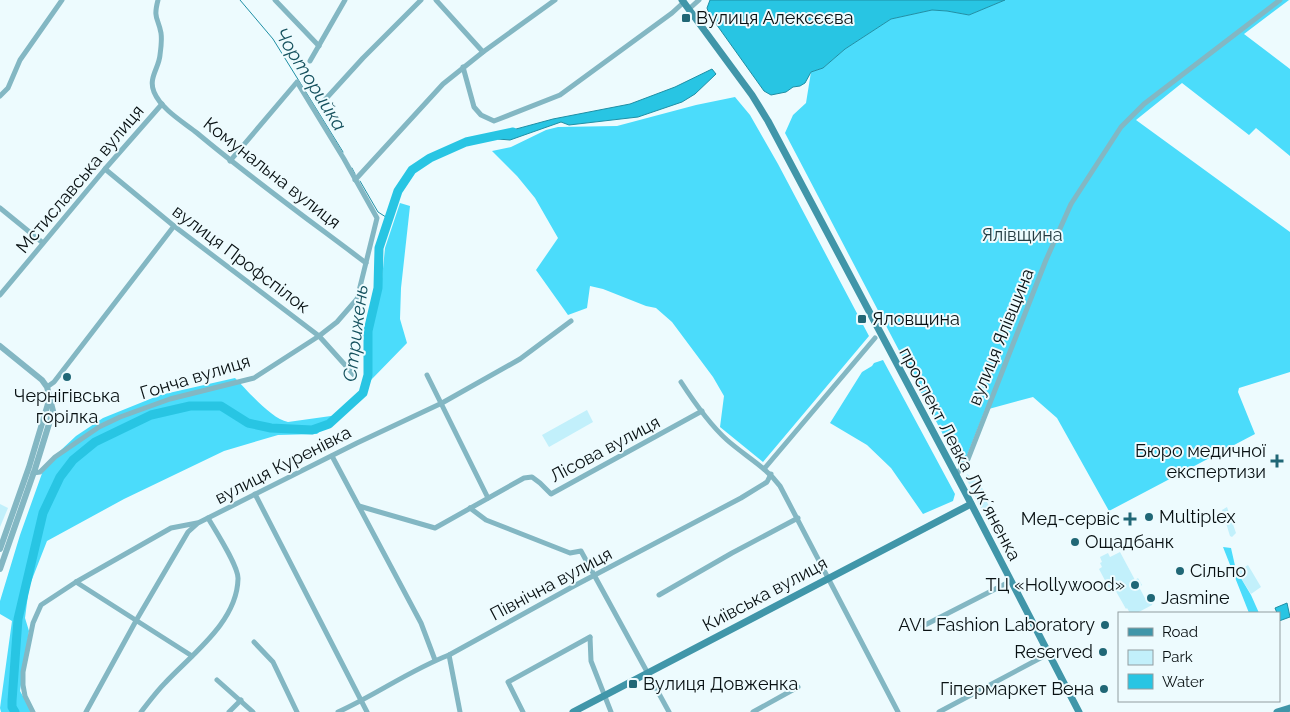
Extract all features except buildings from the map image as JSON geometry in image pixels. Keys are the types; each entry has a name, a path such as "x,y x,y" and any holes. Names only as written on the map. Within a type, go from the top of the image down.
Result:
{"main road":[{"name":"проспект Левка Лукʼяненка","path":"683,1 752,95 768,121 956,475 1079,712"},
{"name":"Київська вулиця","path":"573,712 971,504"},
{"path":"1277,712 1290,708"}],"street":[{"path":"0,96 8,88 20,60 62,0"},
{"path":"158,0 155,11 161,35 160,59 153,75 152,84 154,92 162,104"},
{"path":"275,0 319,46"},
{"path":"310,61 345,0"},
{"path":"322,103 363,58 421,0"},
{"path":"436,0 483,52"},
{"path":"356,180 443,84 483,52 555,0"},
{"path":"689,9 699,0"},
{"name":"вулиця Ялівщина","path":"956,475 968,459 1046,260 1071,204 1121,127 1144,104 1280,0"},
{"path":"463,67 474,107 481,115 494,121 560,95 672,13 683,1"},
{"name":"Гонча вулиця","path":"33,473 40,472 55,457 99,427 120,416 170,399 254,378 319,336 337,322 357,298 377,218 297,82 230,161"},
{"name":"Комунальна вулиця","path":"162,104 230,161 366,262"},
{"name":"Мстиславська вулиця","path":"0,295 162,104"},
{"name":"вулиця Профспілок","path":"105,169 174,226 319,336 355,376"},
{"path":"0,208 43,243"},
{"path":"48,387 54,382 174,226"},
{"name":"вулиця Куренівка","path":"86,712 188,532 198,523 442,403 520,359 571,321"},
{"path":"764,468 875,338"},
{"path":"0,346 48,387 53,411 0,569"},
{"path":"427,375 488,498"},
{"path":"681,382 726,439 771,474 780,486 898,712"},
{"path":"0,549 29,467 50,396"},
{"name":"Лісова вулиця","path":"359,506 434,528 518,481 532,477 551,494 702,411"},
{"path":"332,456 420,623 435,660"},
{"name":"Північна вулиця","path":"338,712 361,702 435,660 449,655 740,498 767,482 771,474"},
{"path":"255,494 367,712"},
{"path":"470,508 486,520 570,553 581,550 669,712"},
{"path":"141,712 164,683 224,621 234,598 238,578 235,566 208,518"},
{"path":"659,595 798,518"},
{"path":"33,712 25,696 23,672 33,623 42,605 76,582 171,528 198,523"},
{"path":"923,626 1010,581"},
{"path":"76,582 137,619 192,656"},
{"path":"523,712 508,682 590,636 591,661 612,712"},
{"path":"254,642 273,662 297,712"},
{"path":"939,712 1048,654"},
{"path":"449,655 460,712"},
{"path":"217,680 253,712"},
{"path":"753,712 798,687"},
{"path":"228,712 240,700"}],"green space":[{"name":"Ялівщина","path":"1005,0 1289,0 1244,34 1290,69 1290,156 1256,128 1249,135 1182,83 1136,120 1290,232 1290,372 1239,388 1238,392 1255,434 1109,511 1057,418 1033,397 985,410 964,463 958,463 785,133 793,115 806,103 811,72 823,68 845,49 891,19 932,10 969,15"},
{"path":"735,97 750,115 778,164 869,336 763,462 720,427 724,396 713,377 672,322 656,308 590,286 587,308 568,315 536,270 558,238 535,198 517,176 492,151 511,147 546,130 558,127 617,126 696,105"},
{"path":"400,203 410,206 401,288 400,319 407,343 371,380 371,327 381,289 385,248"},
{"path":"883,360 955,494 953,501 923,514 891,468 867,445 830,423 862,372 874,363"},
{"path":"235,378 260,404 281,420 288,422 338,415 317,434 278,435 224,451 124,499 47,541 29,587 25,618 29,631 20,691 32,712 1,712 12,621 0,614 0,601 20,535 45,465 76,436 103,418 160,395"},
{"path":"587,410 593,422 549,447 542,435"},
{"path":"967,474 987,494 989,506 987,516 983,512 966,478"},
{"path":"0,504 8,508 0,527"},
{"path":"1227,507 1236,533 1232,537 1230,536 1222,510"},
{"path":"1223,547 1231,548 1236,570 1259,612 1249,612"},
{"path":"1120,552 1135,580 1138,578 1142,585 1139,587 1147,602 1153,601 1152,605 1139,612 1129,612 1126,609 1113,586 1109,588 1099,569 1102,567 1100,557 1108,553 1110,557"},
{"path":"1248,565 1261,587 1251,594 1237,572"}],"water":[{"path":"710,0 1005,0 969,15 932,10 891,19 845,49 823,68 811,72 805,83 793,87 786,92 771,95 764,91 709,14 707,8"},
{"path":"712,69 716,74 695,94 682,102 638,117 569,125 561,122 510,140 498,139 505,132 553,119 630,104 675,87"},
{"path":"1287,603 1290,617 1280,621 1280,612 1277,612 1275,608"}],"waterway":[{"name":"Чорторийка","path":"240,0 273,39 343,152"},
{"name":"Стрижень","path":"15,712 12,707 12,701 18,619 43,513 60,477 73,460 95,442 151,415 190,406 221,406 248,423 271,428 312,430 329,424 363,393 368,375 368,331 378,288 379,248 398,191 412,170 430,158 466,142 513,132"},
{"name":"Чорторийка","path":"352,168 355,174"},
{"name":"Чорторийка","path":"360,181 378,212 389,219"}],"place":[{"name":"Вулиця Алексєєва","path":"686,18"},
{"name":"Яловщина","path":"862,319"},
{"name":"Чернігівська горілка","path":"67,377"},
{"name":"Бюро медичної експертизи","path":"1277,461"},
{"name":"Multiplex","path":"1149,517"},
{"name":"Мед-сервіс","path":"1130,519"},
{"name":"Ощадбанк","path":"1075,542"},
{"name":"Сільпо","path":"1180,571"},
{"name":"ТЦ «Hollywood»","path":"1135,585"},
{"name":"Jasmine","path":"1151,598"},
{"name":"AVL Fashion Laboratory","path":"1105,625"},
{"name":"Reserved","path":"1103,652"},
{"name":"Вулиця Довженка","path":"633,684"},
{"name":"Гіпермаркет Вена","path":"1104,689"}]}
